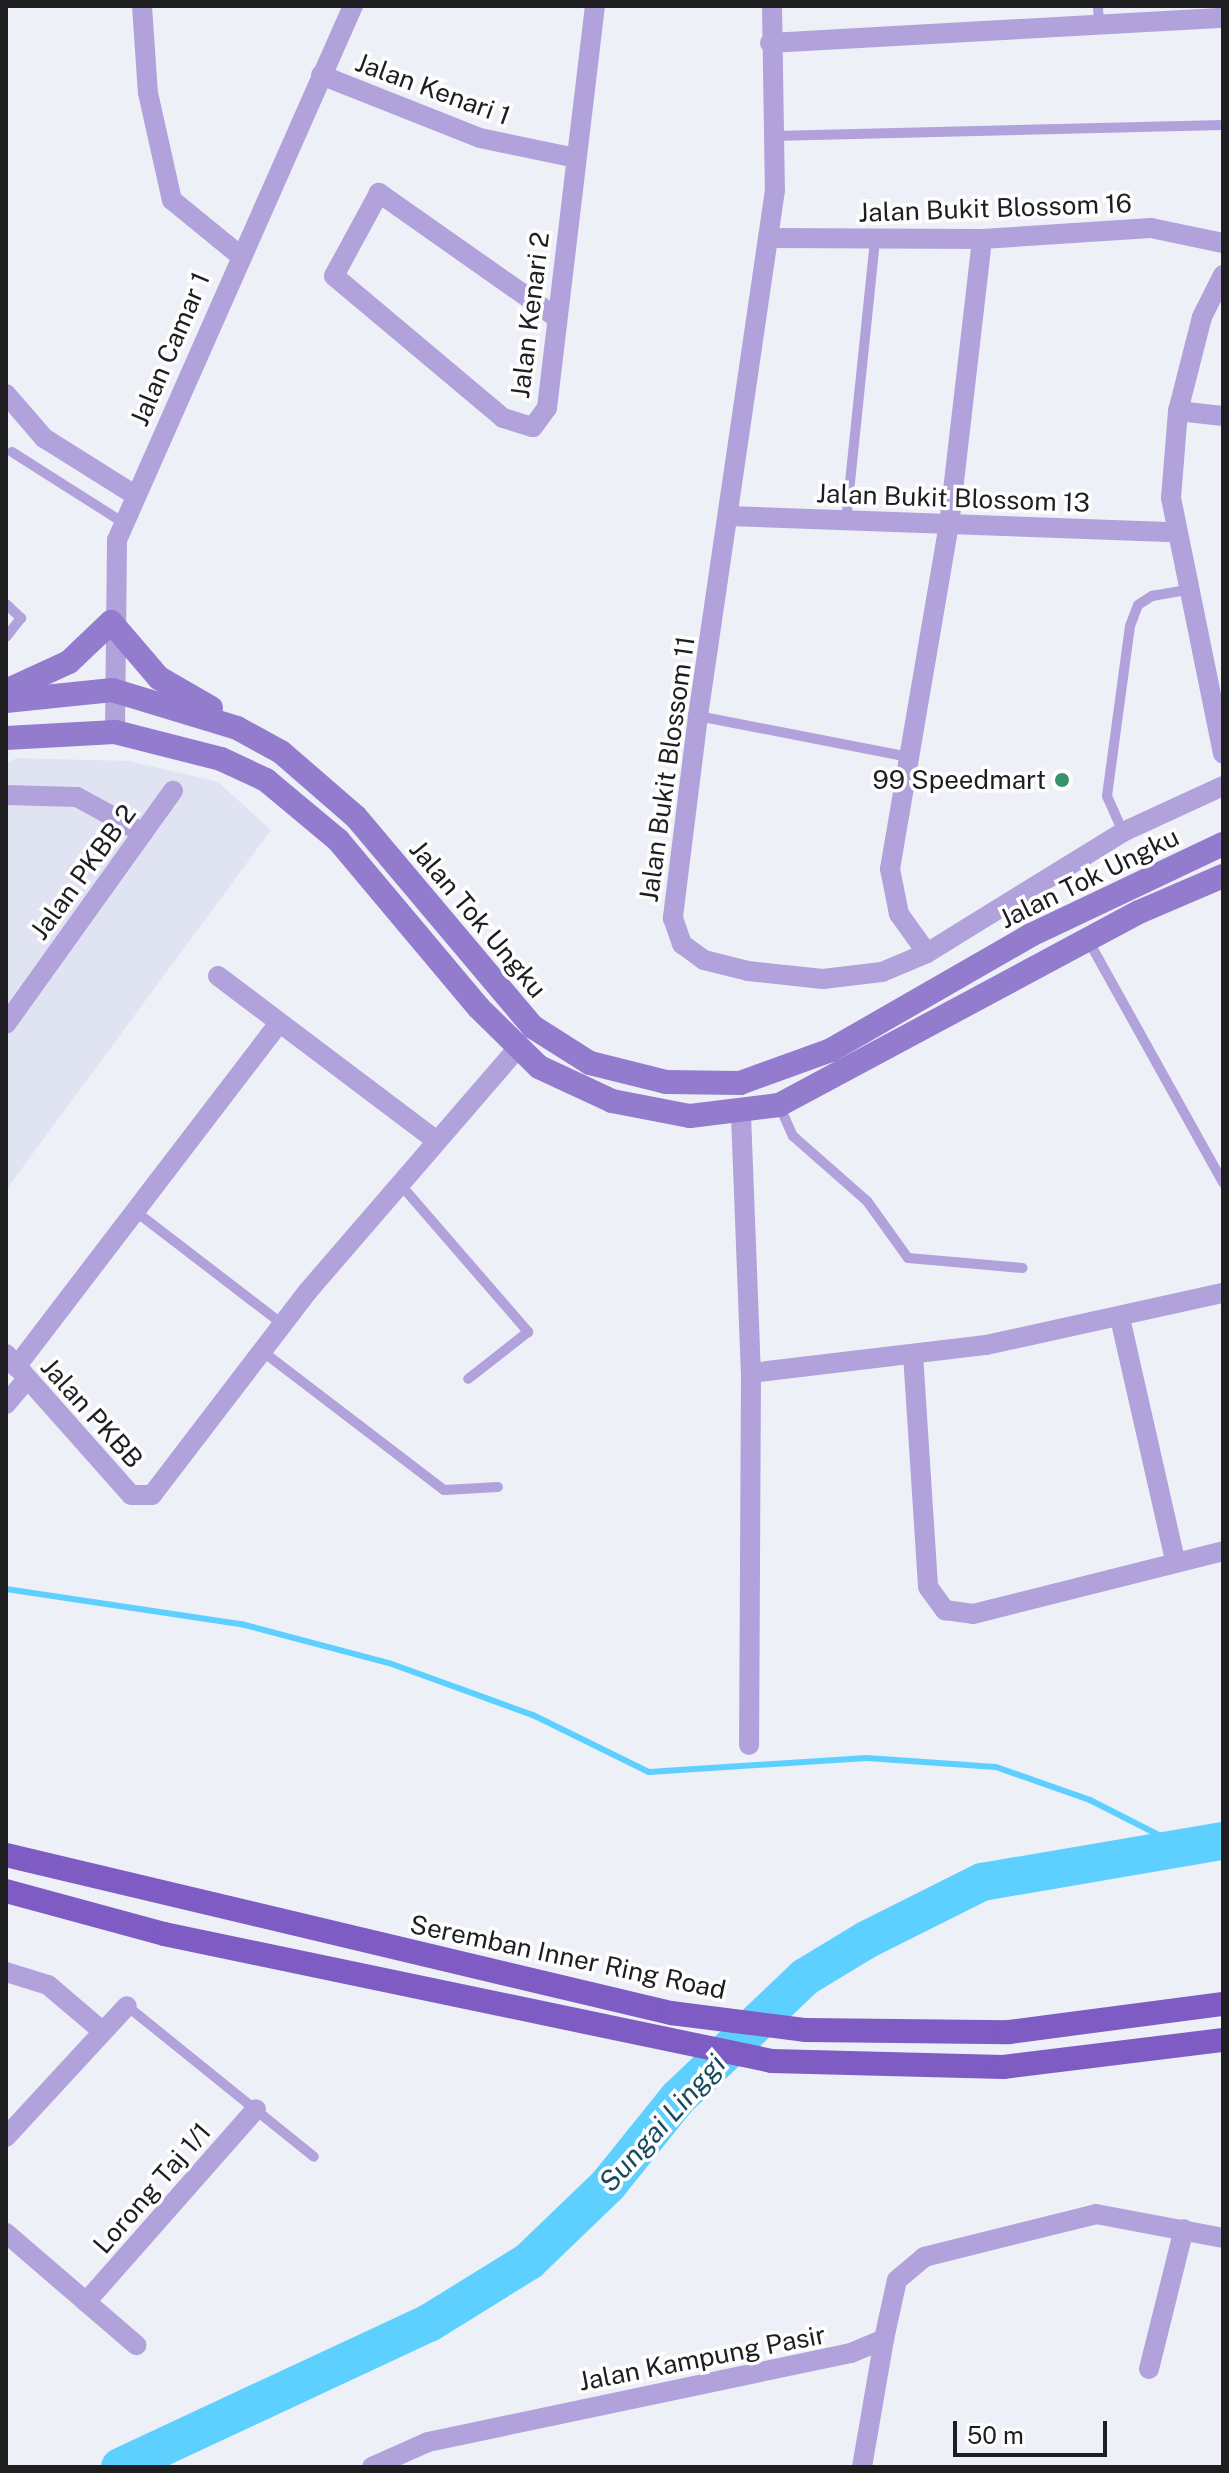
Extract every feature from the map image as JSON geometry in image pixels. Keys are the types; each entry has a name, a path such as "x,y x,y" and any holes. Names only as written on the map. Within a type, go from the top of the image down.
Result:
{"main road":[{"path":"6,691 69,662 111,622 159,678 237,728"},
{"name":"Jalan Tok Ungku","path":"6,701 112,690 237,728 301,767 356,817 533,1027 590,1063 666,1082 740,1083 831,1050 1031,935 1223,844"},
{"name":"Jalan Tok Ungku","path":"6,738 115,732 221,759 303,807 517,1049 571,1086 612,1101 690,1116 741,1115 779,1105 1088,940 1223,876"},
{"path":"6,1837 191,1899"},
{"name":"Seremban Inner Ring Road","path":"6,1855 671,2013 806,2030 1009,2032 1223,2004"},
{"path":"6,1891 164,1934"},
{"path":"6,1903 664,2042 772,2061 1003,2067 1223,2040"}],"street":[{"path":"142,6 154,132 172,200 238,254"},
{"name":"Jalan Camar 1","path":"115,732 111,622 124,523 238,254 353,6"},
{"name":"Jalan Kenari 2","path":"557,318 379,193 334,283 518,427 533,427 547,408 595,6"},
{"name":"Jalan Bukit Blossom 11","path":"772,6 773,136 768,238 698,716 673,918 682,944 704,960 748,971 823,979 882,972 927,953 1123,832 1223,786"},
{"path":"770,43 1098,15 1223,18"},
{"name":"Jalan Kenari 1","path":"321,75 480,138 576,158"},
{"name":"Jalan Bukit Blossom 16","path":"768,238 982,239 1151,228 1223,243"},
{"path":"927,953 899,914 890,887 949,525 982,239"},
{"path":"1223,275 1202,317 1178,411 1175,532 1187,590 1223,693"},
{"path":"6,394 44,438 135,495"},
{"path":"1178,411 1223,416"},
{"name":"Jalan Bukit Blossom 13","path":"729,516 1175,532"},
{"path":"1214,673 1223,754"},
{"name":"Jalan PKBB 2","path":"6,1024 173,791"},
{"path":"6,795 77,797 143,833"},
{"path":"218,976 437,1141"},
{"path":"6,1404 16,1367 278,1024"},
{"path":"262,1351 517,1049"},
{"path":"741,1115 751,1373 749,1745"},
{"path":"751,1373 913,1354 1120,1318 1223,1293"},
{"path":"1120,1318 1175,1561"},
{"name":"Jalan PKBB","path":"16,1367 131,1495 145,1499 262,1351"},
{"path":"913,1354 928,1587 945,1610 973,1614 1223,1551"},
{"path":"6,1972 48,1985 101,2030"},
{"path":"6,2137 101,2030 127,2006"},
{"name":"Lorong Taj 1/1","path":"86,2302 256,2109"},
{"path":"862,2467 897,2280 924,2257 1096,2214 1223,2238"},
{"path":"1149,2369 1184,2229"},
{"path":"6,2233 136,2345"},
{"name":"Jalan Kampung Pasir","path":"372,2467 428,2442 816,2364 884,2339"}],"lane":[{"path":"773,136 1223,125"},
{"path":"846,521 875,239"},
{"path":"12,452 124,523"},
{"path":"1123,832 1107,796 1130,626 1138,605 1152,596 1187,590"},
{"path":"6,604 21,618 6,637"},
{"path":"698,716 909,757"},
{"path":"1088,940 1223,1183"},
{"path":"779,1105 793,1136 867,1201 908,1258 1023,1268"},
{"path":"400,1184 528,1332 468,1379"},
{"path":"135,1211 282,1324"},
{"path":"262,1351 444,1490 498,1487"},
{"path":"127,2006 314,2157"}],"shaded area":[{"path":"17,758 129,761 218,782 271,830 6,1190 6,763"}],"waterway":[{"path":"6,1589 241,1624 389,1663 533,1715 649,1772 867,1758 996,1767 1090,1800 1186,1849"},
{"name":"Sungai Linggi","path":"120,2467 429,2323 529,2261 608,2185 678,2098 805,1977 866,1940 982,1882 1223,1841"}],"place":[{"name":"99 Speedmart","path":"1062,780"}]}
